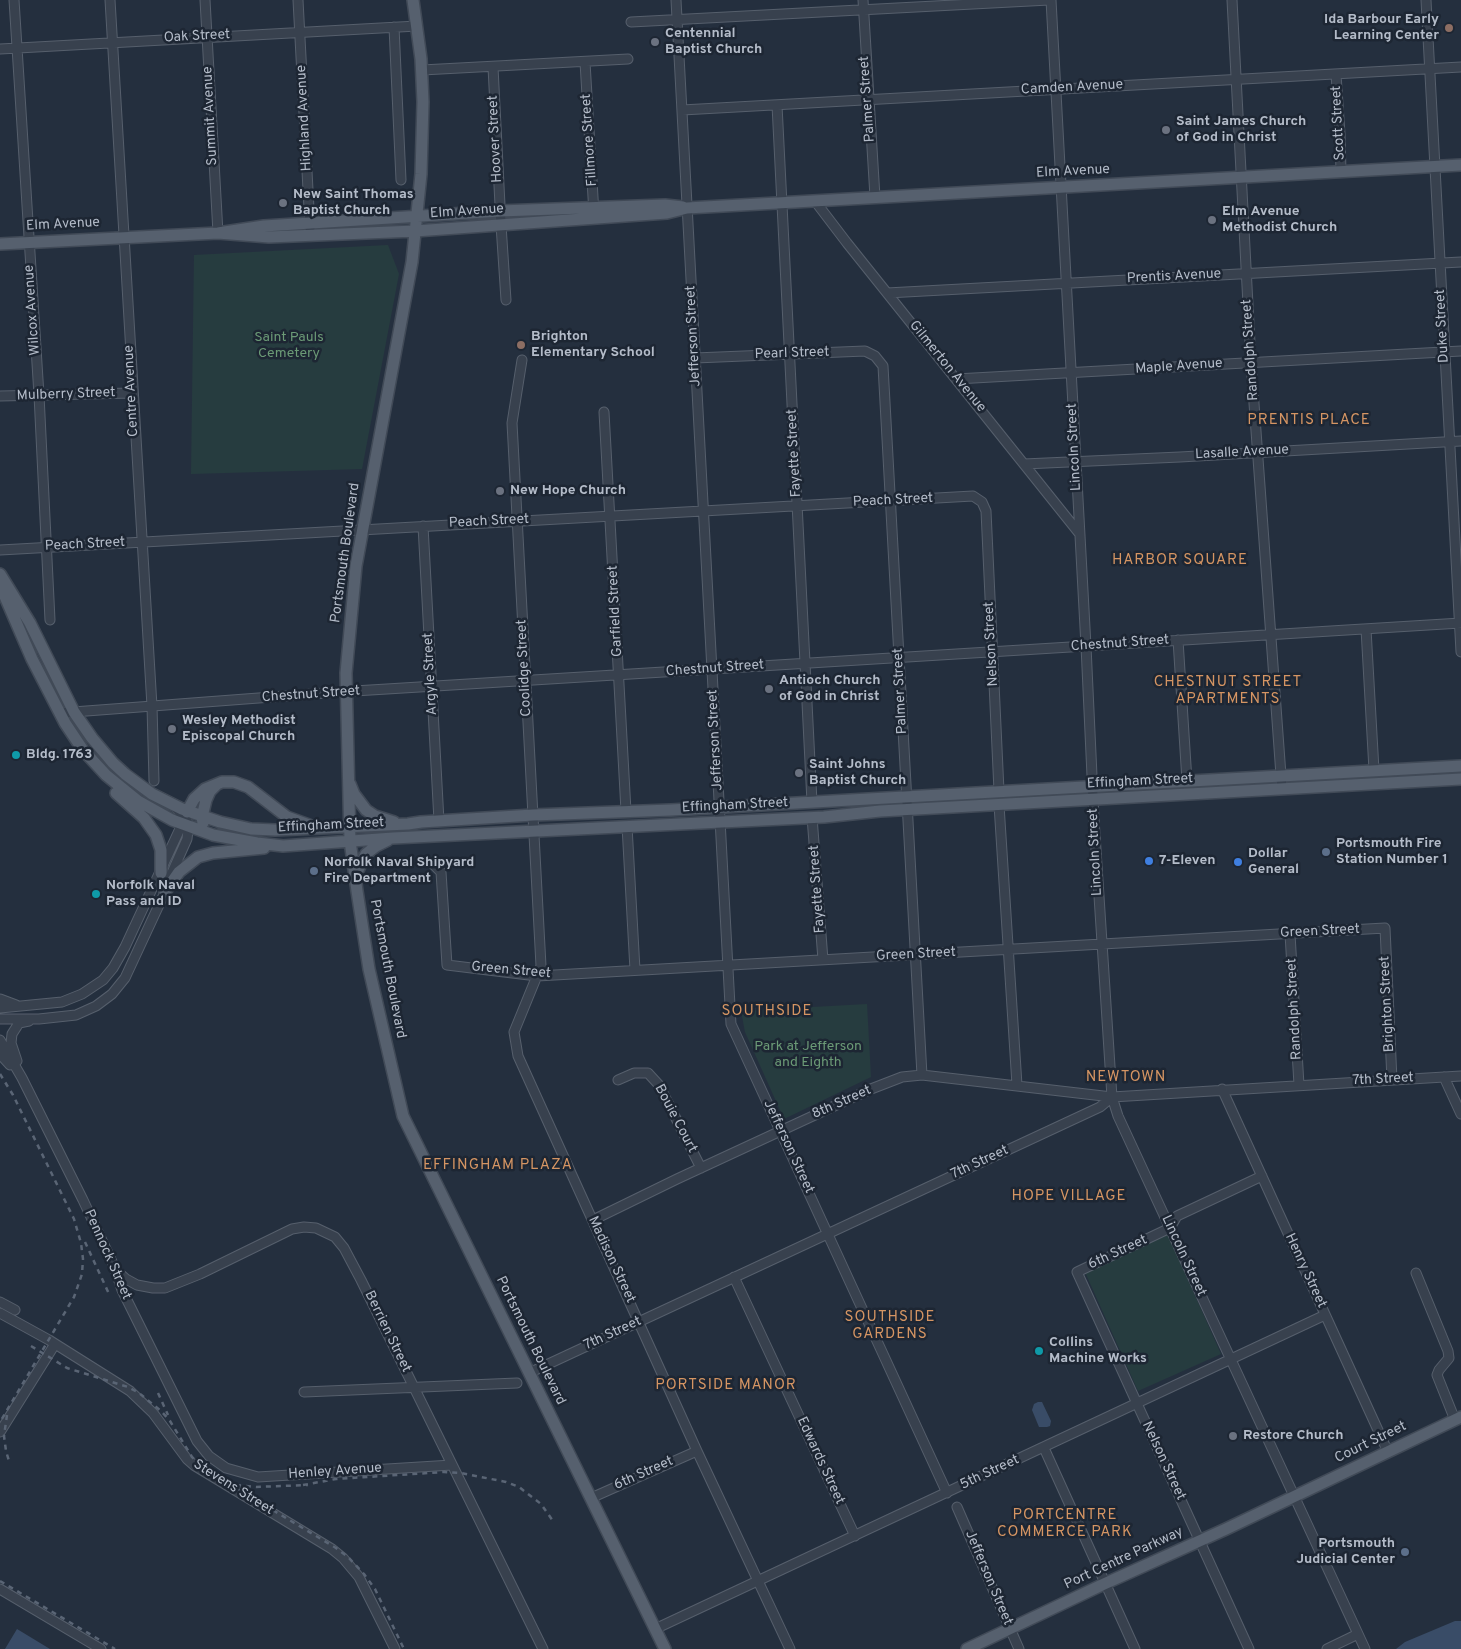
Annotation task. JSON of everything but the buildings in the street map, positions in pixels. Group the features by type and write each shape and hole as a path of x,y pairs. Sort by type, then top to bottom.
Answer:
{"main road":[{"name":"Portsmouth Boulevard","path":"413,0 422,70 423,138 412,262 352,597 346,693 349,827 355,876 371,978 403,1116 665,1649"},
{"name":"Elm Avenue","path":"218,233 269,237 415,230 501,225 665,204 687,208 1461,165"},
{"name":"Elm Avenue","path":"0,244 218,233 310,222 500,211 594,213"},
{"name":"Effingham Street","path":"0,574 30,623 74,712 113,763 139,785 169,803 186,820 210,834 244,842 283,846 393,838 812,817 1461,779"},
{"name":"Effingham Street","path":"0,585 32,659 60,714 72,735 106,775 162,816 186,820 202,817 251,829 330,828 533,815 720,807 1461,766"},
{"path":"84,750 113,790 144,818 153,829 161,850 161,873"},
{"path":"347,772 354,794 366,810 381,818 403,824"},
{"path":"186,820 192,803 199,793 219,783 229,781 241,784 294,821 330,828"},
{"path":"210,834 204,826 202,817 208,795 219,783"},
{"path":"355,876 366,854 376,846 393,838"},
{"path":"165,892 179,872 198,857 213,853 283,846"},
{"name":"Court Street","path":"1295,1497 1458,1418"},
{"name":"Port Centre Parkway","path":"967,1649 1295,1497"}],"street":[{"name":"Wilcox Avenue","path":"14,0 39,395 50,620"},
{"name":"Centre Avenue","path":"110,0 152,706 154,781"},
{"name":"Summit Avenue","path":"205,0 218,233"},
{"name":"Highland Avenue","path":"298,0 310,235"},
{"name":"Jefferson Street","path":"676,0 731,1024 947,1493"},
{"name":"Palmer Street","path":"863,0 875,197"},
{"path":"631,22 1050,0"},
{"name":"Lincoln Street","path":"1050,0 1112,1097 1118,1116 1365,1649"},
{"name":"Randolph Street","path":"1232,0 1251,362 1282,789"},
{"name":"Duke Street","path":"1426,0 1461,652"},
{"name":"Oak Street","path":"0,49 417,26"},
{"path":"394,27 401,180"},
{"path":"422,70 628,59"},
{"name":"Fillmore Street","path":"585,62 594,213"},
{"name":"Hoover Street","path":"493,67 506,300"},
{"name":"Camden Avenue","path":"682,110 1461,67"},
{"name":"Scott Street","path":"1336,74 1341,172"},
{"name":"Fayette Street","path":"777,105 812,802"},
{"name":"Gilmerton Avenue","path":"815,201 1079,533"},
{"name":"Prentis Avenue","path":"887,293 1461,262"},
{"name":"Pearl Street","path":"695,358 865,351 875,356 883,366"},
{"name":"Maple Avenue","path":"956,379 1461,351"},
{"name":"Coolidge Street","path":"522,360 512,416 542,966 538,976"},
{"name":"Palmer Street","path":"883,366 922,1075"},
{"name":"Mulberry Street","path":"0,396 132,393"},
{"name":"Garfield Street","path":"604,412 626,811"},
{"name":"Lasalle Avenue","path":"1024,464 1461,441"},
{"name":"Peach Street","path":"0,550 703,510 973,496 978,498"},
{"name":"Nelson Street","path":"978,498 986,511 999,791"},
{"name":"Argyle Street","path":"423,526 439,821"},
{"name":"Chestnut Street","path":"60,714 432,687 1460,623"},
{"path":"1366,629 1374,770"},
{"path":"1178,640 1187,781"},
{"path":"1000,805 1017,1085"},
{"name":"Fayette Street","path":"812,817 823,960"},
{"path":"0,1008 49,1004 68,1000 82,994 102,980 120,957 186,820"},
{"path":"22,1078 12,1047 12,1034 19,1023 85,1012 112,994 125,978 187,839 186,820"},
{"path":"627,826 635,970"},
{"name":"Green Street","path":"432,863 441,872 447,965 538,976 1385,928"},
{"name":"Brighton Street","path":"1385,928 1392,1080"},
{"name":"Randolph Street","path":"1290,934 1299,1085"},
{"name":"Madison Street","path":"538,976 514,1032 518,1056 697,1451 790,1649"},
{"path":"0,999 21,1006"},
{"path":"0,1019 39,1019"},
{"name":"Pennock Street","path":"0,1040 22,1078 114,1266 122,1290 197,1441 205,1452 221,1465"},
{"path":"0,1054 22,1078"},
{"name":"Bouie Court","path":"618,1080 634,1073 648,1073 659,1085 701,1168"},
{"name":"8th Street","path":"593,1220 701,1168 902,1077 922,1075 1112,1097"},
{"name":"7th Street","path":"529,1373 1100,1106 1112,1097 1461,1076"},
{"path":"1444,1077 1461,1114"},
{"name":"Henry Street","path":"1222,1089 1388,1452"},
{"name":"6th Street","path":"1077,1272 1170,1228 1177,1216 1262,1176"},
{"name":"Berrien Street","path":"114,1266 121,1275 137,1285 165,1288 200,1274 292,1229 310,1227 322,1230 335,1237 344,1248 543,1649"},
{"name":"Nelson Street","path":"1077,1272 1249,1649"},
{"path":"1416,1273 1448,1351 1449,1358 1437,1375 1458,1418"},
{"name":"Edwards Street","path":"734,1277 855,1536"},
{"path":"0,1302 14,1310"},
{"name":"Stevens Street","path":"0,1313 118,1383 141,1401 163,1425 178,1447 195,1466 332,1549 343,1558 359,1578 394,1649"},
{"name":"5th Street","path":"655,1629 1326,1316"},
{"path":"0,1432 55,1344"},
{"path":"304,1392 516,1383"},
{"path":"1044,1448 1135,1649"},
{"name":"6th Street","path":"591,1498 697,1451"},
{"name":"Henley Avenue","path":"221,1465 234,1471 258,1477 452,1465"},
{"name":"Jefferson Street","path":"957,1506 1020,1649"},
{"path":"0,1589 101,1649"},
{"path":"1326,1649 1358,1634"}],"green space":[{"name":"Saint Pauls Cemetery","path":"388,245 399,274 362,469 191,474 194,255"},
{"name":"Park at Jefferson and Eighth","path":"867,1004 871,1077 784,1119 745,1032 741,1011"},
{"path":"1168,1235 1221,1354 1138,1391 1085,1272"}],"water":[{"path":"1042,1402 1051,1421 1050,1426 1039,1427 1032,1410 1034,1404"},
{"path":"1455,1621 1461,1621 1461,1649 1396,1649 1405,1642"},
{"path":"17,1629 50,1649 5,1649"}],"railway":[{"path":"0,1074 13,1095 74,1219 81,1243 83,1259 82,1274 74,1297 0,1422"},
{"path":"85,1242 110,1296"},
{"path":"31,1346 67,1368 128,1387 139,1393 170,1421 192,1457 206,1470 348,1557 375,1589 404,1649"},
{"path":"158,1393 168,1415"},
{"path":"7,1415 4,1436 9,1461"},
{"path":"303,1485 336,1479 444,1472 461,1473 506,1482 519,1487 541,1504 553,1521"},
{"path":"236,1485 256,1487 308,1485"},
{"path":"0,1581 115,1649"}],"place":[{"name":"Ida Barbour Early Learning Center","path":"1449,28"},
{"name":"Centennial Baptist Church","path":"655,42"},
{"name":"Saint James Church of God in Christ","path":"1166,130"},
{"name":"New Saint Thomas Baptist Church","path":"283,203"},
{"name":"Elm Avenue Methodist Church","path":"1212,220"},
{"name":"Brighton Elementary School","path":"521,345"},
{"name":"New Hope Church","path":"500,491"},
{"name":"Antioch Church of God in Christ","path":"769,689"},
{"name":"Wesley Methodist Episcopal Church","path":"172,729"},
{"name":"Bldg. 1763","path":"16,755"},
{"name":"Saint Johns Baptist Church","path":"799,773"},
{"name":"Portsmouth Fire Station Number 1","path":"1326,852"},
{"name":"7-Eleven","path":"1149,861"},
{"name":"Dollar General","path":"1238,862"},
{"name":"Norfolk Naval Shipyard Fire Department","path":"314,871"},
{"name":"Norfolk Naval Pass and ID","path":"96,894"},
{"name":"Collins Machine Works","path":"1039,1351"},
{"name":"Restore Church","path":"1233,1436"},
{"name":"Portsmouth Judicial Center","path":"1405,1552"}],"district":[{"name":"PRENTIS PLACE","path":"1309,421"},
{"name":"HARBOR SQUARE","path":"1180,561"},
{"name":"CHESTNUT STREET APARTMENTS","path":"1228,692"},
{"name":"SOUTHSIDE","path":"767,1012"},
{"name":"NEWTOWN","path":"1126,1078"},
{"name":"EFFINGHAM PLAZA","path":"498,1166"},
{"name":"HOPE VILLAGE","path":"1069,1197"},
{"name":"SOUTHSIDE GARDENS","path":"890,1326"},
{"name":"PORTSIDE MANOR","path":"726,1386"},
{"name":"PORTCENTRE COMMERCE PARK","path":"1065,1524"}]}
